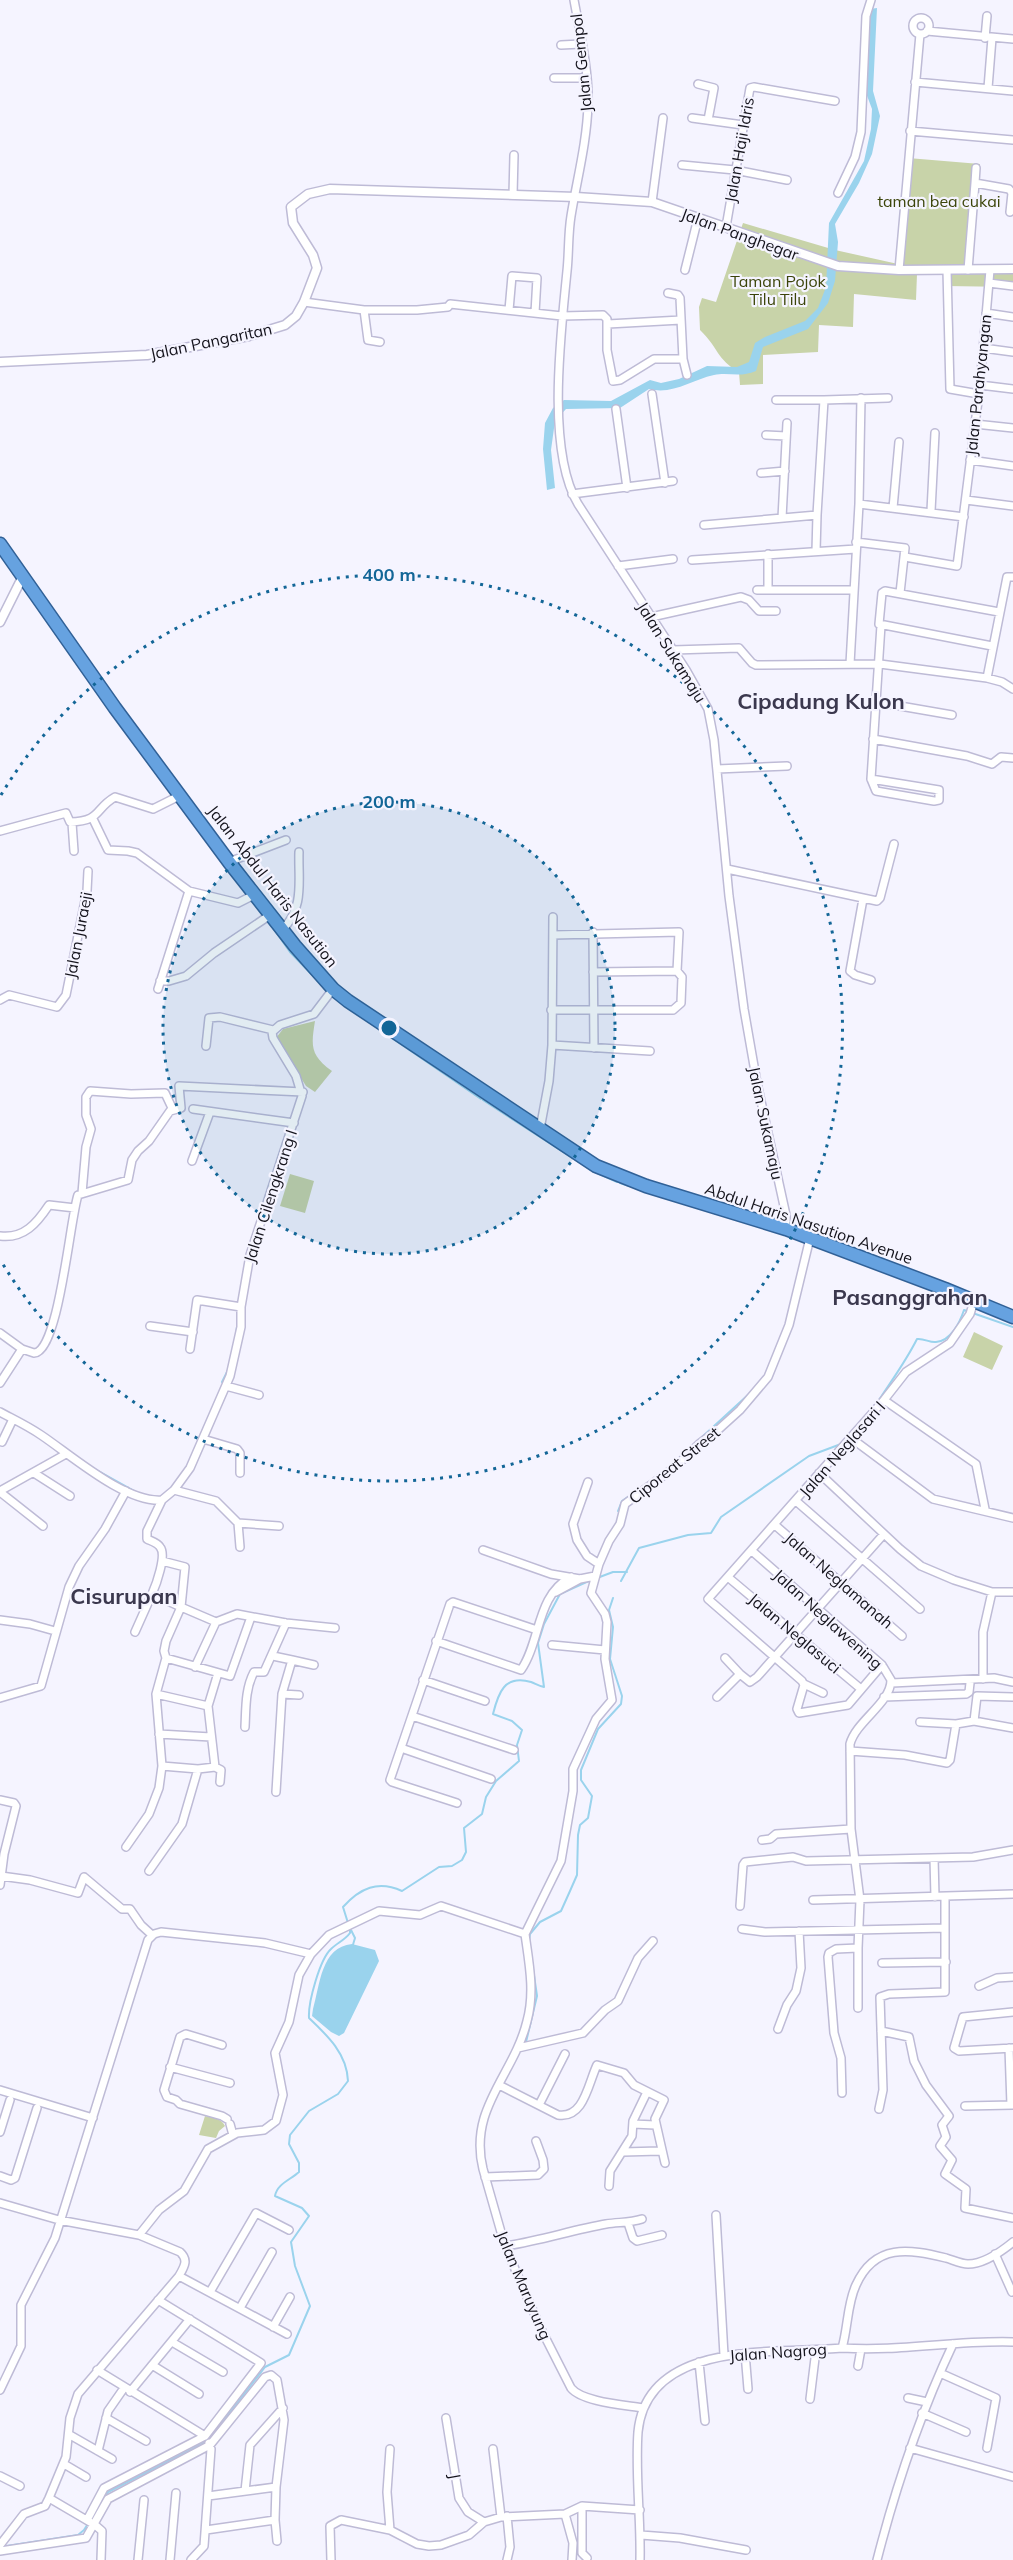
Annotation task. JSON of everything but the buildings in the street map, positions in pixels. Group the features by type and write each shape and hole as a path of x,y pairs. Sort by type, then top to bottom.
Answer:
{"highway":[{"name":"Jalan Abdul Haris Nasution","path":"0,543 109,699 229,862 282,930 333,989 366,1014 596,1166 628,1180"},
{"name":"Abdul Haris Nasution Avenue","path":"628,1180 786,1229 972,1308"},
{"path":"972,1308 1013,1317"}],"street":[{"name":"Jalan Gempol","path":"574,0 588,102 576,197"},
{"path":"838,193 855,157 861,132 866,16 871,0"},
{"path":"987,16 988,88"},
{"path":"899,270 915,82 924,32 1013,39"},
{"path":"561,45 581,44"},
{"path":"554,78 586,78"},
{"path":"915,82 1013,91"},
{"path":"698,84 714,88 708,120"},
{"name":"Jalan Haji Idris","path":"726,227 748,92 754,87 836,101"},
{"path":"652,202 663,118"},
{"path":"692,118 743,124"},
{"path":"910,131 1013,140"},
{"path":"513,195 514,155"},
{"path":"682,165 735,170 787,180"},
{"path":"968,270 976,168"},
{"path":"975,183 1009,189 1012,193 1010,212"},
{"name":"Jalan Pangaritan","path":"0,362 147,355 249,336 285,325 312,303 317,264 314,255 293,223 290,211 297,201 308,194 330,189 576,197"},
{"name":"Jalan Panghegar","path":"576,197 652,202 838,266 899,270 1013,269"},
{"name":"Jalan Sukamaju","path":"576,197 571,216 562,316 559,398 563,462 572,494 673,650 708,709 744,1009 757,1083 786,1215 786,1229"},
{"path":"685,270 698,218"},
{"path":"947,270 951,389 979,394"},
{"name":"Jalan Parahyangan","path":"905,556 957,566 979,394 990,270"},
{"path":"509,310 512,276 537,278 535,313"},
{"path":"989,283 1013,286"},
{"path":"668,293 679,296 683,359 687,375"},
{"path":"312,303 364,310 417,310 448,307 450,304 562,316 603,315 608,324 607,350 614,381 620,380 654,359 683,359"},
{"path":"364,310 368,340 380,342"},
{"path":"986,313 1013,317"},
{"path":"608,324 681,320"},
{"path":"983,348 1013,352"},
{"path":"980,385 1013,389"},
{"path":"652,394 665,483"},
{"path":"850,664 859,504 861,398"},
{"path":"776,400 888,398"},
{"path":"816,551 824,400"},
{"path":"616,409 627,488"},
{"path":"782,518 787,423"},
{"path":"975,424 1013,428"},
{"path":"931,512 935,433"},
{"path":"766,435 786,436"},
{"path":"893,508 899,442"},
{"path":"970,460 1013,466"},
{"path":"761,473 785,471"},
{"path":"572,494 673,481"},
{"path":"966,500 1013,506"},
{"path":"859,504 964,517"},
{"path":"704,525 817,514"},
{"path":"692,560 816,551 856,545 902,548 905,549 905,556 900,593"},
{"path":"768,554 768,590"},
{"path":"618,566 673,559"},
{"path":"0,622 23,576"},
{"path":"987,678 999,612 1010,577"},
{"path":"757,590 854,590"},
{"path":"871,779 940,790 939,800 876,791 871,779 880,664 881,625 878,620 883,592 900,593 999,612"},
{"path":"651,617 741,597 749,600 759,611 776,611"},
{"path":"881,625 992,646"},
{"path":"673,650 739,648 756,665 880,664 987,678 1002,682 1013,689"},
{"path":"877,702 952,714"},
{"path":"873,739 967,756 992,764 1001,757 1013,758"},
{"path":"717,769 787,766"},
{"path":"72,823 93,819 116,797 153,809 181,795"},
{"path":"0,831 67,813 72,823 74,851"},
{"path":"93,819 108,850 128,850 137,853 189,891 238,903 254,895"},
{"path":"229,862 286,840"},
{"path":"727,869 877,901 880,898 894,844"},
{"path":"282,930 292,920 297,910 299,852"},
{"name":"Jalan Juraeji","path":"0,1000 9,995 56,1007 66,995 87,891 88,871"},
{"path":"158,989 189,891"},
{"path":"863,899 850,972 871,980"},
{"path":"160,981 186,976 214,953 270,915"},
{"path":"540,1129 549,1081 552,1045 553,917"},
{"path":"551,1010 673,1010 678,1007 681,998 682,977 677,971 679,932 593,932 553,935"},
{"path":"593,932 594,1048"},
{"path":"593,972 677,971"},
{"path":"206,1046 209,1018 220,1017 273,1030 280,1025 314,1014 333,989"},
{"path":"81,1193 128,1180 132,1160 172,1110 181,1108 178,1088 181,1085 303,1092 273,1038 273,1030"},
{"path":"552,1045 650,1051"},
{"path":"0,1333 22,1348 39,1353 47,1340 71,1241 76,1199 81,1193 86,1146 91,1130 86,1115 86,1097 90,1091 131,1094 165,1093 172,1110"},
{"name":"Jalan Cilengkrang I","path":"162,1500 174,1490 190,1468 226,1386 241,1328 241,1307 250,1255 303,1092"},
{"path":"193,1109 294,1123"},
{"path":"192,1161 210,1112"},
{"path":"0,1236 18,1235 31,1227 41,1220 49,1204 75,1208"},
{"name":"Ciporeat Street","path":"594,1579 609,1541 620,1524 625,1504 675,1467 729,1420 763,1385 789,1325 810,1238"},
{"path":"190,1349 198,1300 241,1307"},
{"name":"Jalan Neglasari I","path":"775,1658 708,1599 729,1578 906,1372 950,1343 972,1308"},
{"path":"150,1326 193,1332"},
{"path":"0,1383 22,1348"},
{"path":"226,1386 259,1395"},
{"path":"884,1400 976,1464 985,1509"},
{"path":"0,1412 41,1435 66,1454 126,1491 144,1498 162,1500 146,1534 149,1540 160,1546 162,1561 152,1594 135,1632"},
{"path":"2,1442 13,1419"},
{"path":"851,1438 933,1498 985,1509 1013,1518"},
{"path":"204,1439 237,1449 240,1453 240,1473"},
{"path":"43,1526 0,1491 66,1454"},
{"path":"34,1473 70,1496"},
{"path":"819,1473 921,1566 992,1592 1013,1592"},
{"path":"588,1482 573,1524 577,1540 587,1556 599,1564"},
{"path":"174,1490 216,1501 238,1522 279,1526"},
{"path":"0,1698 41,1686 69,1587 79,1566 105,1528 126,1491"},
{"path":"796,1501 920,1609"},
{"path":"238,1522 240,1547"},
{"name":"Jalan Neglamanah","path":"775,1525 902,1636"},
{"path":"725,1658 751,1682 775,1658 840,1581 884,1534"},
{"path":"139,2235 159,2210 184,2191 208,2149 244,2131 264,2130 276,2121 283,2095 275,2053 289,2022 299,1975 311,1954 333,1931 379,1911 420,1915 441,1906 525,1934 561,1861 573,1791 573,1768 596,1719 612,1700 605,1650 607,1623 605,1614 592,1596 594,1579 580,1579 537,1570 483,1550"},
{"name":"Jalan Neglawening","path":"752,1551 888,1672 892,1683 884,1697 855,1733 850,1751"},
{"path":"126,1847 149,1814 155,1800 162,1766 156,1694 166,1658 164,1651 166,1641 181,1607 185,1567 162,1561"},
{"path":"436,1641 520,1670 523,1669 549,1596 561,1582 571,1577"},
{"name":"Jalan Neglasuci","path":"729,1578 861,1689"},
{"path":"549,1596 580,1579"},
{"path":"983,1679 983,1632 992,1592"},
{"path":"152,1594 216,1622"},
{"path":"457,1803 392,1782 390,1777 450,1604 453,1602 537,1630"},
{"path":"195,1667 216,1622 236,1614 286,1623 335,1628"},
{"path":"166,1658 229,1676 232,1674 250,1617"},
{"path":"0,1620 30,1624 55,1631"},
{"path":"245,1727 246,1700 251,1678 254,1672 264,1672 286,1623"},
{"path":"552,1645 605,1650"},
{"path":"273,1656 314,1665"},
{"path":"775,1658 804,1684 823,1693"},
{"path":"276,1792 282,1694 292,1660"},
{"path":"804,1684 797,1711 799,1713 843,1707 852,1701 882,1665"},
{"path":"215,1767 208,1706 218,1673"},
{"path":"717,1698 740,1674"},
{"path":"892,1683 997,1678 1013,1682"},
{"path":"423,1680 485,1701"},
{"path":"884,1697 966,1694 970,1683"},
{"path":"156,1694 208,1706"},
{"path":"282,1694 299,1695"},
{"path":"974,1721 974,1704 978,1695 1013,1697"},
{"path":"412,1716 514,1750"},
{"path":"920,1722 956,1724 974,1721 1013,1728"},
{"path":"858,2008 860,1900 851,1829 850,1751 905,1755 947,1763 950,1760 956,1724"},
{"path":"159,1734 211,1737"},
{"path":"401,1748 492,1779"},
{"path":"162,1766 198,1769 215,1767 220,1770 220,1782"},
{"path":"149,1871 182,1824 198,1769"},
{"path":"0,1800 14,1803 16,1806 4,1854 0,1885"},
{"path":"762,1840 770,1839 776,1834 851,1829"},
{"path":"741,1906 743,1864 745,1862 793,1857 806,1861 973,1857 1013,1850"},
{"path":"934,1858 935,1897"},
{"path":"1,1876 30,1880 78,1893 84,1877 122,1909 130,1909 141,1925 152,1935"},
{"path":"813,1900 1013,1894"},
{"path":"879,2109 883,2090 881,1996 945,1992 945,1897"},
{"path":"742,1929 799,1931 945,1928"},
{"path":"778,2029 787,2005 796,1991 801,1968 799,1931"},
{"path":"0,2390 21,2346 21,2305 55,2238 148,1940 152,1935 161,1932 243,1940 311,1954"},
{"name":"Jalan Maruyung","path":"525,1934 531,1995 527,2024 518,2048 486,2106 482,2121 480,2156 485,2178 505,2246 541,2330 574,2392 643,2408"},
{"path":"518,2048 583,2033 618,2001 638,1958 653,1941"},
{"path":"842,2093 841,2058 834,2033 828,1957 829,1953 836,1949 858,1948"},
{"path":"882,1963 946,1962"},
{"path":"979,1986 997,1978 1013,1977"},
{"path":"965,2106 1012,2105 1012,2069 1011,2048 959,2051 954,2048 963,2017 1013,2012"},
{"path":"880,2031 909,2037 914,2061 926,2085 949,2116 942,2125 946,2137 940,2146 952,2160 945,2174 966,2189 965,2208 1013,2218"},
{"path":"222,2045 186,2034 180,2037 164,2090 167,2097 180,2104 226,2119 233,2135"},
{"path":"539,2105 565,2054"},
{"path":"499,2085 558,2115 574,2114 599,2064 629,2076 634,2085 664,2100 655,2119 664,2163"},
{"path":"170,2067 230,2083"},
{"path":"0,2090 93,2118"},
{"path":"609,2186 610,2171 632,2136 633,2124 647,2092"},
{"path":"0,2132 10,2100"},
{"path":"0,2176 11,2180 15,2178 37,2108"},
{"path":"633,2124 656,2126"},
{"path":"485,2178 538,2175 544,2169 536,2141"},
{"path":"623,2152 660,2151"},
{"path":"0,2203 59,2220 139,2235 183,2254 186,2263 179,2276 78,2394 70,2418 70,2435 64,2464 45,2506 24,2514 0,2545"},
{"path":"210,2292 256,2213 289,2230"},
{"path":"717,2215 724,2355"},
{"path":"505,2246 539,2241 604,2224 628,2223 642,2219"},
{"path":"628,2223 633,2238 637,2241 662,2235"},
{"name":"Jalan Nagrog","path":"643,2408 648,2398 669,2377 699,2362 724,2355 842,2348 856,2286 869,2266 891,2252 905,2251 970,2264 995,2254 1013,2242"},
{"path":"240,2308 272,2252"},
{"path":"995,2254 1012,2292"},
{"path":"179,2276 287,2334"},
{"path":"273,2326 290,2297"},
{"path":"87,2520 104,2488 205,2436 260,2361 158,2300"},
{"path":"98,2451 106,2418 114,2401 152,2365 190,2319"},
{"path":"842,2348 953,2344 977,2340 1013,2342"},
{"path":"172,2342 223,2372"},
{"path":"877,2560 891,2505 922,2413 953,2344"},
{"path":"858,2366 861,2349"},
{"path":"810,2399 816,2350"},
{"path":"745,2354 748,2389"},
{"path":"699,2362 705,2421"},
{"path":"152,2365 199,2394"},
{"path":"97,2370 205,2436 210,2445 204,2546 191,2560"},
{"path":"940,2373 996,2398 987,2448"},
{"path":"0,2551 83,2539 89,2535 108,2499 210,2445 266,2377 274,2376 277,2380 283,2408 284,2429 276,2487 277,2541"},
{"path":"908,2398 927,2402"},
{"path":"245,2491 250,2445 283,2408"},
{"path":"640,2560 639,2431 643,2408"},
{"path":"922,2413 966,2432"},
{"path":"106,2418 146,2441"},
{"name":"J","path":"446,2418 459,2498 468,2512 484,2522"},
{"path":"70,2435 112,2459"},
{"path":"910,2448 1013,2477"},
{"path":"390,2449 387,2493 390,2530"},
{"path":"493,2450 510,2547 507,2560"},
{"path":"64,2464 86,2477"},
{"path":"0,2476 20,2486"},
{"path":"208,2496 276,2487"},
{"path":"170,2560 176,2493"},
{"path":"49,2498 95,2525 103,2533 101,2560"},
{"path":"138,2560 144,2500"},
{"path":"331,2560 330,2526 341,2520 390,2530 417,2544 439,2545 473,2533 484,2522 504,2516 566,2514 582,2506 640,2510"},
{"path":"582,2506 582,2553 587,2558"},
{"path":"566,2514 573,2543 572,2560"},
{"path":"206,2530 275,2520"},
{"path":"640,2535 680,2538 746,2550"}],"green space":[{"name":"Taman Pojok Tilu Tilu","path":"908,158 980,164 966,269 1013,268 1013,287 945,286 944,275 917,274 916,300 854,294 853,327 819,325 818,352 763,355 763,384 740,385 739,372 726,363 700,330 699,307 702,298 716,302 743,223 835,250 898,264"},
{"path":"315,1021 313,1044 316,1055 332,1071 315,1092 306,1086 276,1038 283,1029"},
{"path":"290,1174 314,1181 305,1213 280,1206"},
{"path":"974,1332 1003,1346 992,1370 963,1357"},
{"path":"205,2116 219,2120 225,2126 216,2138 199,2135"}],"water":[{"path":"877,8 873,91 880,116 872,154 859,183 835,224 838,242 835,281 828,303 808,329 763,347 756,371 745,374 714,375 666,390 649,389 620,408 566,409 555,421 551,450 555,488 547,490 543,449 545,423 553,408 564,400 611,401 650,380 661,383 679,379 707,366 737,367 749,362 755,343 805,321 818,308 826,287 829,223 864,161 871,129 872,109 866,93 870,9"},
{"path":"352,1944 375,1950 379,1961 344,2033 339,2036 312,2016 320,1979 328,1960 334,1952"}],"waterway":[{"path":"271,925 290,952 319,982"},
{"path":"370,1023 481,1099"},
{"path":"483,1100 591,1170"},
{"path":"595,1172 617,1182"},
{"path":"620,1183 629,1186"},
{"path":"238,1305 247,1255"},
{"path":"879,1400 917,1339 934,1342 946,1338 957,1325 964,1310 1013,1327"},
{"path":"236,1336 238,1317"},
{"path":"222,1382 228,1370"},
{"path":"678,1459 749,1394"},
{"path":"621,1581 639,1548 688,1535 711,1533 721,1517 809,1456 841,1444 862,1420"},
{"path":"93,1468 138,1493"},
{"path":"618,1511 622,1501 641,1488"},
{"path":"597,1578 613,1572 627,1572"},
{"path":"348,1923 343,1907 363,1891 377,1886 402,1891 439,1867 452,1866 462,1860 466,1852 464,1828 482,1814 486,1797 496,1781 519,1761 517,1745 522,1730 512,1721 493,1714 497,1699 508,1683 514,1681 522,1680 544,1687 538,1643 544,1624 560,1594 591,1580"},
{"path":"526,2042 537,1996 530,1934 540,1922 561,1911 577,1875 578,1835 580,1825 588,1818 592,1796 581,1780 581,1770 598,1729 621,1704 622,1696 610,1659 613,1627 609,1610 613,1598"},
{"path":"0,2547 78,2535 84,2530 108,2492 204,2443 265,2367 289,2355 310,2306 295,2266 291,2242 309,2216 302,2208 275,2196 281,2185 299,2172 299,2163 289,2144 290,2135 309,2111 338,2094 348,2081 347,2071 340,2054 309,2018 309,2011 323,1962 331,1949 350,1933 350,1928"},
{"path":"351,1930 355,1938 352,1948"}],"district":[{"name":"Cipadung Kulon","path":"821,701"},
{"name":"Pasanggrahan","path":"910,1297"},
{"name":"Cisurupan","path":"124,1596"}],"park label":[{"name":"taman bea cukai","path":"939,201"}]}
